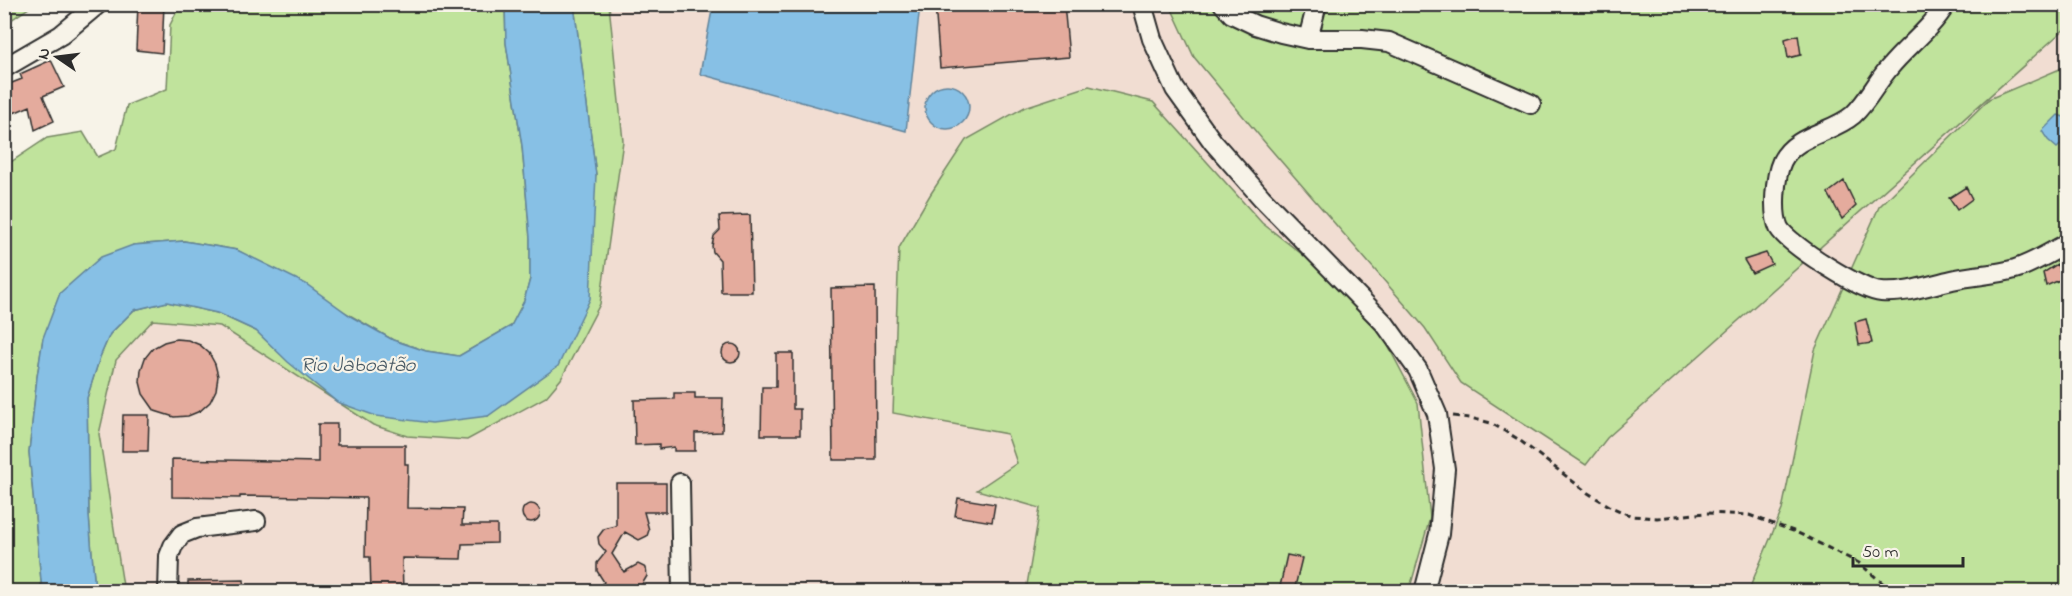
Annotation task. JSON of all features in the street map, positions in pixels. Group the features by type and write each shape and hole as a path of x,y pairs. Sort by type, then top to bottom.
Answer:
{"street":[{"path":"4,68 62,35 98,4"},
{"path":"1142,4 1152,39 1176,89 1213,142 1262,198 1385,324 1418,370 1437,414 1445,469 1439,534 1425,591"},
{"path":"1223,4 1232,14 1255,25 1281,33 1308,39 1362,39 1389,42 1531,104"},
{"path":"1308,39 1317,4"},
{"path":"1946,4 1928,29 1888,69 1854,114 1842,123 1805,140 1787,152 1781,163 1777,180 1775,213 1779,226 1792,242 1858,285 1880,292 1909,290 2013,269 2043,257 2067,243"},
{"path":"680,483 682,591"},
{"path":"168,591 169,556 182,534 197,528 256,521"}],"path":[{"path":"1437,414 1491,423 1518,439 1588,493 1632,516 1657,518 1682,514 1729,513 1767,520 1859,562 1893,591"}],"shaded area":[{"path":"609,5 2067,5 2067,591 124,591 99,434 116,360 153,320 220,326 373,425 546,397 561,379 600,304 623,141"}],"green space":[{"path":"5,4 33,4 33,5 5,24"},
{"path":"226,4 231,7 232,4 505,5 506,43 522,146 530,238 530,279 524,301 511,326 459,356 426,351 393,340 237,250 184,241 133,245 43,338 29,452 42,591 5,592 5,166 47,138 83,132 98,157 116,149 127,105 167,89 170,25 180,5"},
{"path":"2067,4 2068,26 1607,438 1586,465 1461,383 1425,328 1194,57 1170,5"},
{"path":"574,5 609,5 623,141 600,304 561,379 546,397 467,440 407,436 373,425 220,326 153,320 116,360 99,434 124,592 95,591 89,516 87,398 110,334 134,310 167,302 217,313 256,331 488,416 596,175"},
{"path":"2067,66 2067,591 1748,592 1782,510 1815,350 1879,207 1989,99"},
{"path":"1089,86 1153,102 1262,223 1366,304 1418,403 1430,518 1409,591 1026,591 1040,508 977,490 1017,463 1007,434 893,413 899,248 930,195 966,140 1025,107"}],"water":[{"name":"Rio Jaboatão","path":"505,5 574,5 596,175 590,299 558,366 488,416 432,423 376,416 337,402 288,362 256,331 217,313 167,302 134,310 110,334 87,398 89,516 95,591 42,591 29,452 43,338 60,293 101,257 133,245 184,241 237,250 306,284 352,317 393,340 426,351 459,356 511,326 524,301 530,279 530,238 522,146 506,43"},
{"path":"713,5 920,5 906,131 700,74"},
{"path":"947,85 956,86 963,91 968,98 968,116 963,123 956,128 947,129 938,128 931,123 926,116 925,107 926,98 931,91 938,86"},
{"path":"2058,115 2067,118 2068,138 2057,148 2042,131"}],"building":[{"path":"138,4 164,4 162,53 136,50"},
{"path":"935,4 1064,4 1069,57 940,68"},
{"path":"1798,35 1801,55 1788,58 1785,39"},
{"path":"51,60 64,87 43,96 54,121 35,130 30,106 4,117 4,86 22,79 20,74"},
{"path":"1844,181 1856,206 1842,219 1828,193"},
{"path":"1966,187 1972,199 1957,210 1949,198"},
{"path":"750,215 752,292 721,292 720,260 713,252 712,246 714,236 720,230 719,216"},
{"path":"1766,253 1772,264 1752,273 1744,260"},
{"path":"2057,264 2062,279 2046,286 2043,273"},
{"path":"875,287 876,460 833,460 831,288"},
{"path":"1866,319 1872,343 1859,345 1855,322"},
{"path":"176,339 188,340 200,345 209,353 218,376 216,390 210,402 200,411 188,416 174,417 155,411 143,394 140,382 145,358 153,348"},
{"path":"727,344 735,344 740,349 738,360 727,362 722,357 722,349"},
{"path":"776,353 793,353 793,409 800,409 800,435 761,435 762,387 776,387"},
{"path":"674,393 695,393 695,398 723,398 722,432 695,433 695,451 674,451 674,447 659,449 659,444 635,445 634,400 674,399"},
{"path":"123,415 149,415 148,451 122,451"},
{"path":"318,424 337,424 337,445 405,445 405,464 408,464 407,508 463,509 462,525 497,525 497,543 462,544 461,559 402,558 403,591 371,591 370,557 365,557 366,498 172,497 172,459 318,462"},
{"path":"616,483 666,483 666,512 644,512 649,530 647,536 639,540 625,532 612,554 624,572 638,564 646,568 647,576 638,591 597,591 604,582 597,571 597,563 606,552 599,544 598,537 604,529 616,526"},
{"path":"958,498 995,504 992,522 955,516"},
{"path":"527,504 535,504 540,509 538,520 527,522 522,517 522,509"},
{"path":"1287,555 1302,558 1294,591 1279,591"},
{"path":"244,580 245,591 188,591 188,581"}]}
